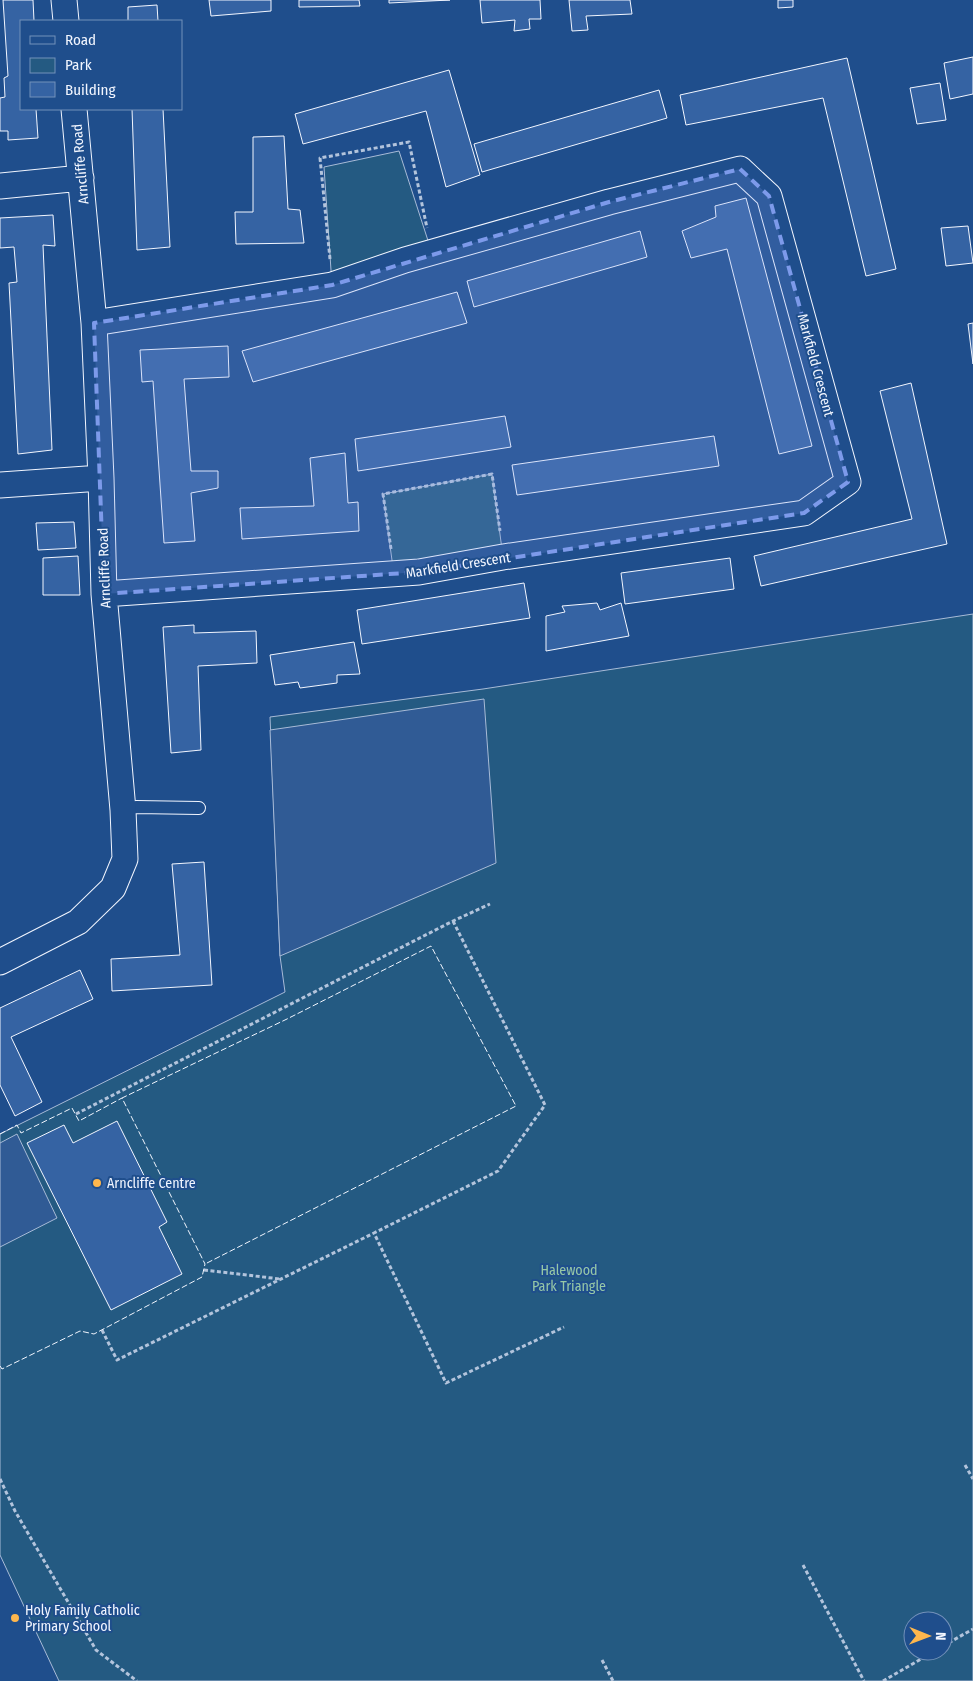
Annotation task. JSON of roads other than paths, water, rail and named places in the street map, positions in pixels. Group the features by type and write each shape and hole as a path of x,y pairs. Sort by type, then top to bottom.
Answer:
{"street":[{"path":"64,0 66,20"},
{"name":"Arncliffe Road","path":"0,962 78,922 113,888 125,859 123,810 104,594 102,478 94,323 74,110"},
{"name":"Markfield Crescent","path":"94,323 332,285 432,253 609,202 740,169 768,196 848,482 804,513 419,572 104,594"},
{"path":"0,186 81,178"},
{"path":"0,485 102,478"}],"lane":[{"path":"123,810 136,808 199,808"}],"place":[{"name":"Arncliffe Centre","path":"97,1183"},
{"name":"Holy Family Catholic Primary School","path":"15,1618"}],"park label":[{"name":"Halewood Park Triangle","path":"569,1278"}]}
